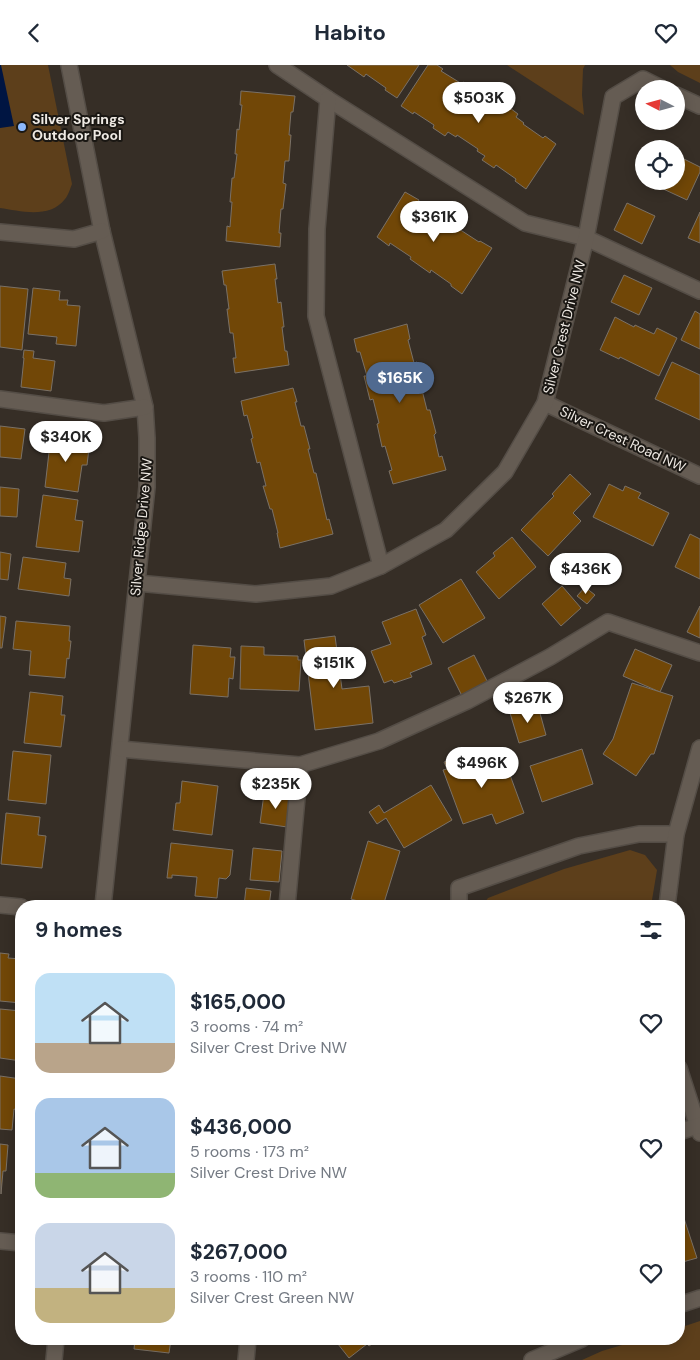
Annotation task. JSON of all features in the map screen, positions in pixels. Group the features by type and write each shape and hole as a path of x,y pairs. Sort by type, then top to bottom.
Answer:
{"street":[{"name":"Silver Ridge Drive NW","path":"69,65 102,231 145,407 147,438 147,487 104,900"},
{"path":"277,65 525,223 586,238 700,291"},
{"name":"Silver Crest Drive NW","path":"137,583 256,594 332,586 381,566 446,530 499,479 505,472 545,403 586,238 613,97 635,84"},
{"path":"328,99 317,229 316,316 381,566"},
{"path":"685,99 700,106"},
{"path":"0,232 74,239 102,231"},
{"path":"0,399 104,413 145,407"},
{"name":"Silver Crest Road NW","path":"545,403 700,475"},
{"path":"120,749 300,765 379,741 467,701 550,657 608,621 700,653"},
{"path":"668,900 676,834 700,748"},
{"path":"289,900 300,765"},
{"path":"459,900 459,888 580,846 639,834 676,834"},
{"path":"0,905 15,906"},
{"path":"685,1086 699,1128 685,1131"},
{"path":"0,1241 15,1242"},
{"path":"685,1303 700,1299"},
{"path":"54,1360 55,1345"},
{"path":"246,1360 247,1345"},
{"path":"532,1360 568,1345"}],"shaded area":[{"name":"Silver Springs Outdoor Pool","path":"0,65 48,65 72,184 66,198 59,205 51,209 25,212 0,208"},
{"path":"507,65 585,65 583,69 582,95 584,115"},
{"path":"670,65 700,65 700,83 678,72"},
{"path":"630,850 645,855 657,870 652,900 486,900 564,869"},
{"path":"700,1321 700,1360 582,1360 622,1345 685,1345 685,1326"}],"water":[{"path":"0,65 14,126 0,128"}],"building":[{"path":"347,65 419,65 397,98 366,74 364,77"},
{"path":"428,65 437,65 443,69 441,71 462,84 463,82 472,87 474,84 486,91 485,94 518,114 516,117 523,124 543,138 545,136 556,144 526,189 515,181 516,179 496,165 494,168 482,160 485,156 477,151 478,149 457,135 456,137 448,132 445,136 433,128 434,125 401,106"},
{"path":"241,91 295,96 293,112 291,112 289,161 285,161 283,183 286,184 283,209 281,209 280,247 226,241 227,226 230,227 232,178 234,178 237,154 235,154 237,129 239,130 242,105 240,105"},
{"path":"685,160 700,167 700,172 687,200 665,190 685,190"},
{"path":"405,192 419,200 418,202 438,216 440,214 460,227 459,229 492,248 462,294 431,270 430,273 410,259 411,257 390,243 389,246 377,237"},
{"path":"627,203 655,216 642,244 614,230"},
{"path":"700,212 700,243 688,238"},
{"path":"275,264 278,303 281,302 285,351 287,351 289,365 235,373 233,358 236,358 233,333 230,333 226,285 224,285 222,271"},
{"path":"624,275 652,288 639,315 611,302"},
{"path":"0,286 28,289 22,350 0,347"},
{"path":"33,288 60,291 59,300 68,300 67,305 80,306 76,346 56,344 57,337 28,334"},
{"path":"695,311 700,314 700,349 681,340"},
{"path":"615,317 634,327 635,325 654,334 657,328 677,338 659,376 620,357 619,359 600,350"},
{"path":"407,324 410,339 408,340 414,363 417,362 427,410 430,410 436,433 434,435 439,457 442,456 446,470 393,484 389,471 392,470 385,446 382,447 373,399 370,400 364,376 367,376 354,339"},
{"path":"24,350 34,351 33,358 55,361 51,391 21,387"},
{"path":"672,362 700,375 700,420 655,399"},
{"path":"293,388 301,426 304,426 314,473 316,473 327,520 329,519 333,534 280,548 272,509 270,509 263,486 266,486 260,462 257,463 251,439 253,438 247,415 244,416 241,401"},
{"path":"0,426 25,429 21,459 0,457"},
{"path":"51,435 90,440 87,465 82,465 78,492 45,487"},
{"path":"570,474 591,494 573,513 581,521 548,556 521,530 554,496 552,494"},
{"path":"609,484 623,491 625,486 641,493 638,498 669,513 653,546 593,517"},
{"path":"0,487 19,489 17,517 0,516"},
{"path":"43,495 78,500 75,520 83,521 79,552 36,547"},
{"path":"690,534 700,539 700,579 675,567"},
{"path":"512,537 536,567 499,599 476,572 495,556 493,553"},
{"path":"0,552 11,554 8,580 0,579"},
{"path":"23,557 66,563 64,578 71,579 69,596 18,589"},
{"path":"461,579 485,618 443,643 419,605"},
{"path":"562,586 581,608 561,626 542,604"},
{"path":"585,587 595,595 587,604 577,596"},
{"path":"700,606 700,638 687,632"},
{"path":"416,609 426,635 422,637 432,664 410,673 412,677 394,683 392,680 384,683 371,651 391,644 382,622"},
{"path":"0,616 6,617 2,648 0,648"},
{"path":"16,621 70,626 69,641 71,641 65,678 29,675 31,651 13,649"},
{"path":"335,636 342,689 369,686 373,723 315,730 304,640"},
{"path":"193,645 231,648 230,657 235,657 233,679 229,678 228,697 190,694"},
{"path":"241,646 264,647 264,655 298,656 298,660 301,660 299,691 240,689"},
{"path":"635,649 672,665 660,692 623,676"},
{"path":"474,655 488,683 462,696 448,668"},
{"path":"632,683 673,696 654,754 651,754 636,776 603,754 613,739"},
{"path":"30,692 63,696 61,715 65,715 61,747 24,743"},
{"path":"538,706 546,735 519,743 510,713"},
{"path":"582,749 593,784 542,802 530,766"},
{"path":"13,751 51,755 46,804 8,800"},
{"path":"495,751 505,777 510,775 524,813 496,824 492,814 463,824 443,770 447,769 444,762 463,755 465,762"},
{"path":"182,781 218,786 212,835 173,830 176,803 180,803"},
{"path":"431,785 452,820 404,848 386,818 377,824 369,812 379,805 384,813"},
{"path":"264,794 291,797 287,827 260,823"},
{"path":"6,813 40,817 38,835 46,836 42,868 1,864"},
{"path":"368,841 400,851 385,900 351,899"},
{"path":"171,843 233,850 230,875 226,879 219,878 217,898 195,896 197,877 172,875 172,878 167,878"},
{"path":"253,848 282,851 279,882 250,880"},
{"path":"246,888 271,891 270,900 245,900"},
{"path":"0,953 9,954 8,958 15,959 15,1002 0,1001"},
{"path":"0,1009 15,1010 15,1060 0,1058"},
{"path":"0,1076 15,1078 15,1109 12,1130 0,1129"},
{"path":"0,1144 8,1145 6,1171 3,1171 1,1194"},
{"path":"685,1221 697,1258 685,1261"},
{"path":"134,1345 170,1345 169,1353 134,1349"},
{"path":"339,1345 366,1345 349,1358"}],"place":[{"name":"Silver Springs Outdoor Pool","path":"22,127"}]}
